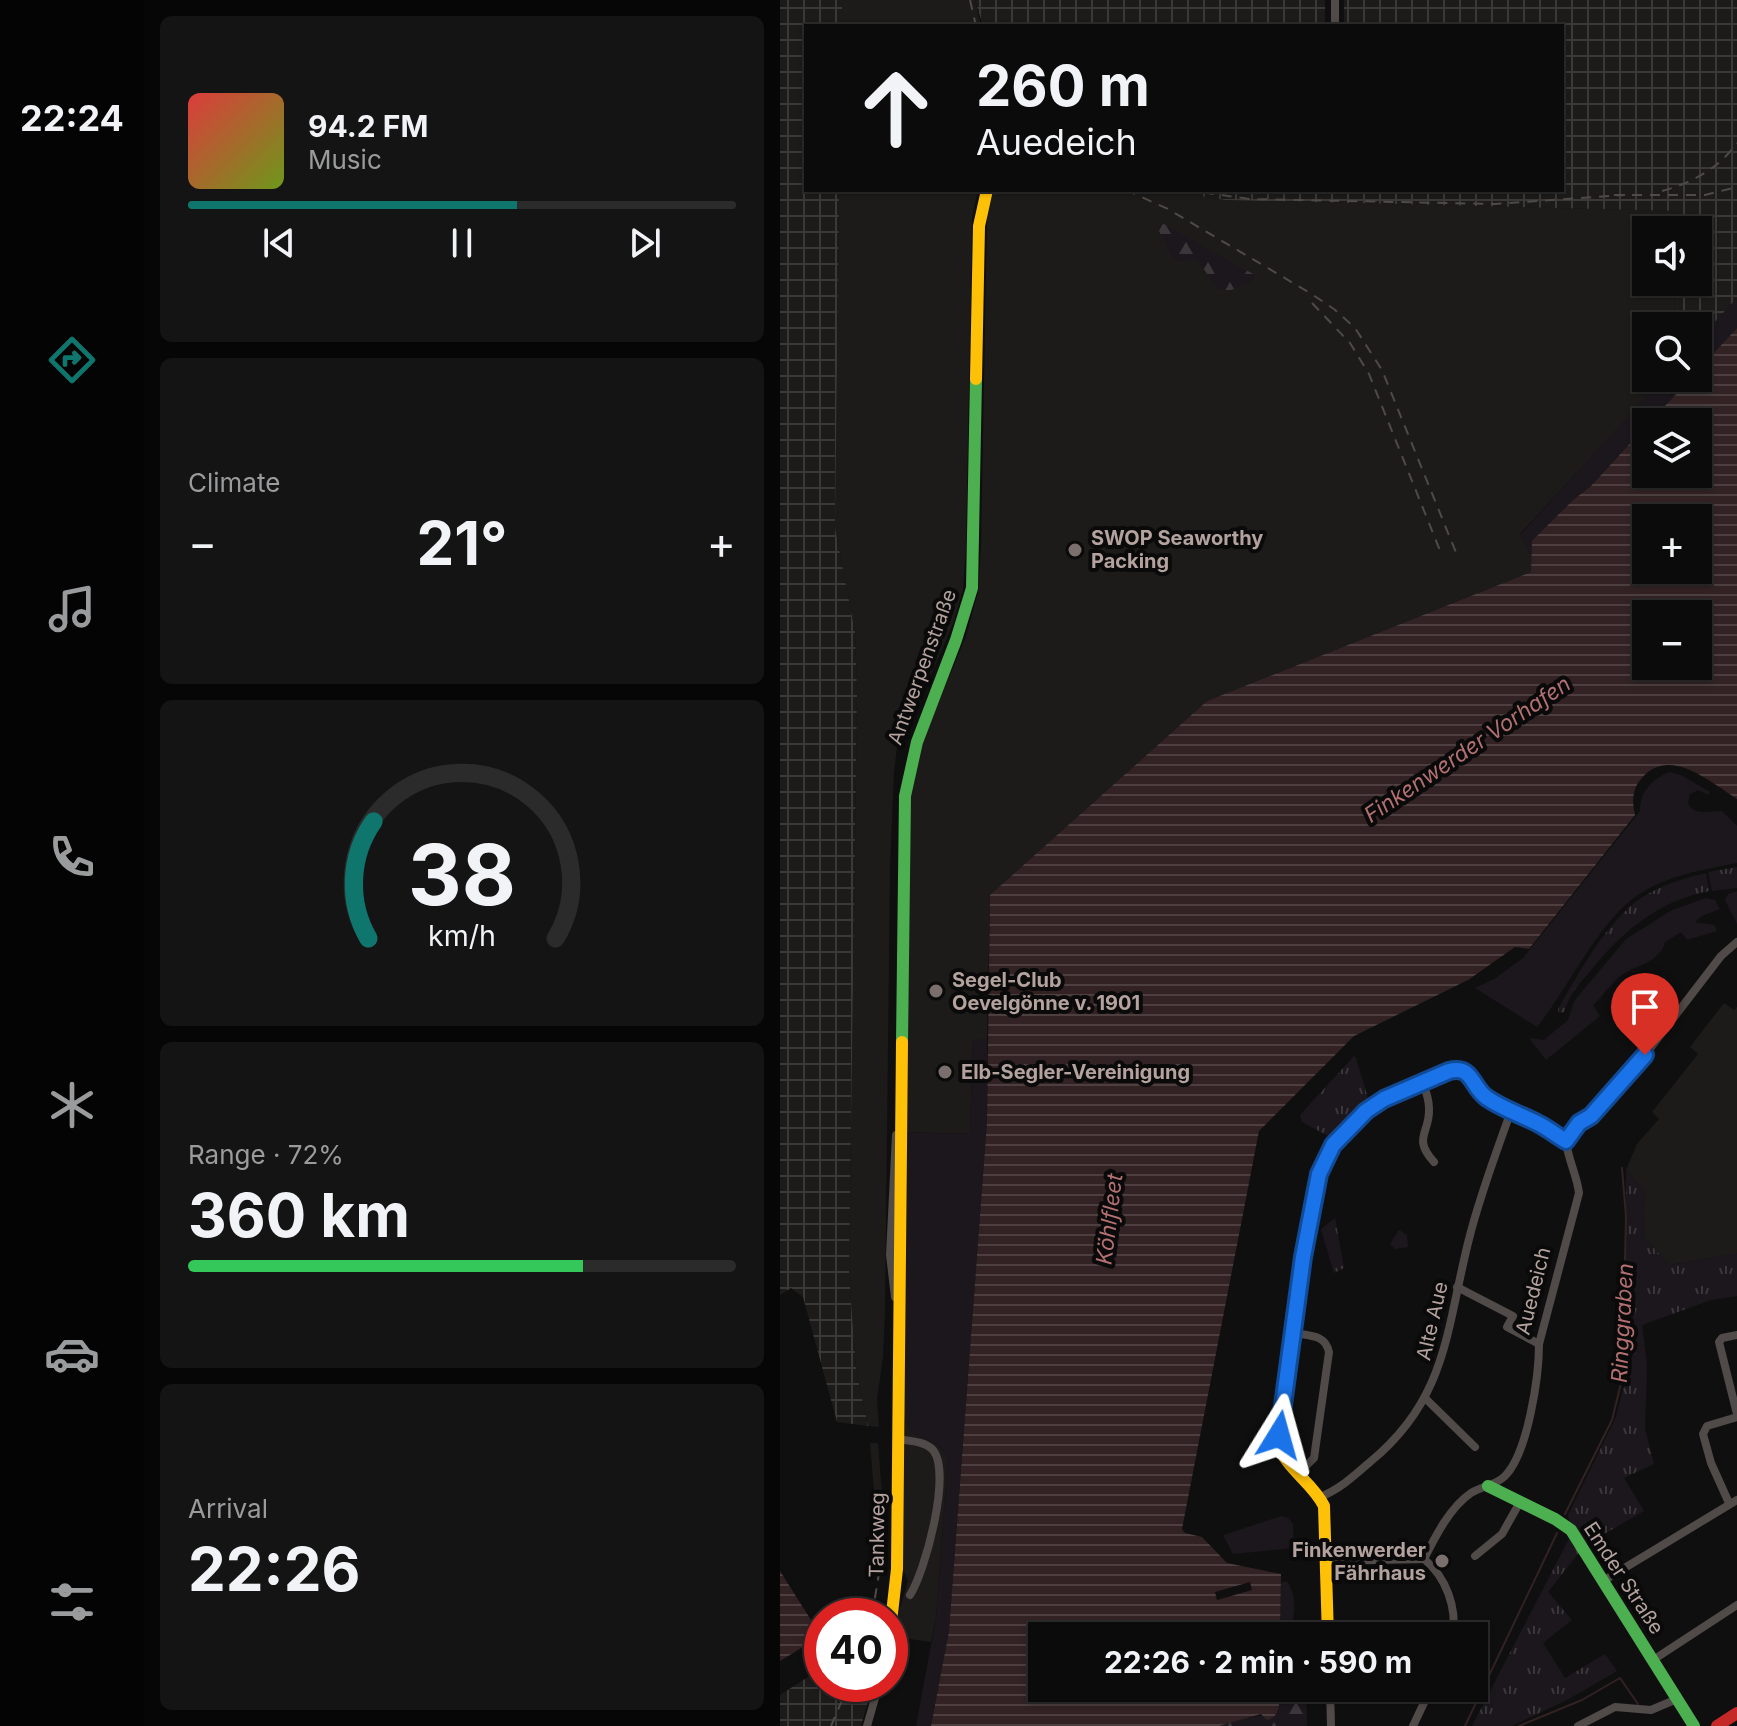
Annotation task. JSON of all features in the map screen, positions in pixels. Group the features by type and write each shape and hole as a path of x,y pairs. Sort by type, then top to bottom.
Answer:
{"street":[{"path":"1335,0 1335,24"},
{"name":"Antwerpenstraße","path":"898,1439 905,796 914,746 961,628 972,588 979,240 981,207 986,192"},
{"path":"1328,1622 1324,1506 1299,1473 1286,1463 1278,1444 1308,1220 1319,1174 1333,1145 1373,1106 1449,1071 1463,1069 1484,1095 1566,1141 1579,1123 1591,1116 1645,1055 1721,956 1737,942"},
{"path":"1423,1084 1430,1111 1422,1142 1426,1154 1434,1162"},
{"name":"Alte Aue","path":"1320,1497 1343,1485 1384,1451 1409,1424 1426,1399 1442,1362 1473,1224 1511,1111"},
{"name":"Auedeich","path":"1424,1559 1462,1501 1472,1492 1505,1476 1524,1436 1535,1395 1539,1344 1579,1193 1566,1141"},
{"path":"1457,1287 1513,1316 1507,1327 1539,1344"},
{"path":"1293,1333 1323,1338 1329,1352 1314,1458 1299,1473"},
{"path":"1603,1581 1735,1501 1704,1443 1703,1434 1707,1426 1737,1415 1719,1340 1737,1335"},
{"path":"1426,1399 1475,1447"},
{"path":"898,1439 926,1444 939,1465 928,1551 918,1582 910,1595"},
{"name":"Tankweg","path":"895,1598 898,1439"},
{"name":"Emder Straße","path":"1488,1486 1571,1530 1694,1726"},
{"path":"1475,1556 1502,1534 1520,1502"},
{"path":"1326,1561 1424,1559 1443,1581 1453,1607 1453,1622"},
{"path":"1653,1660 1737,1605"},
{"path":"1578,1726 1615,1707 1651,1710 1677,1699"},
{"path":"867,1726 874,1702"},
{"path":"1330,1702 1331,1726"},
{"path":"1413,1726 1424,1702"},
{"path":"1717,1726 1737,1713"}],"shaded area":[{"path":"780,0 842,0 842,24 804,24 804,192 839,192 835,528 855,632 857,693 849,1273 856,1370 868,1426 837,1422 803,1297 791,1288 780,1295"},
{"path":"842,0 975,0 981,24 842,24"},
{"path":"975,0 1325,0 1325,24 982,24"},
{"path":"1344,0 1737,0 1737,299 1712,327 1712,312 1674,312 1675,296 1712,296 1712,216 1676,216 1676,211 1225,200 1175,192 1564,192 1564,24 1344,24"},
{"path":"839,192 978,192 972,217 963,590 953,624 923,693 901,715 894,772 885,1311 877,1399 879,1427 868,1426 856,1370 849,1273 857,693 855,632 835,528"},
{"path":"994,192 1175,192 1225,200 1676,211 1676,216 1632,216 1632,296 1675,296 1674,312 1632,312 1632,392 1652,392 1637,408 1632,408 1632,414 1520,534 1532,557 1531,572 1207,701 990,895 987,1039 973,1040 970,1134 904,1132 910,794 915,760 966,636 978,592 987,218"},
{"path":"1724,1003 1734,1010 1737,1007 1737,1253 1670,1265 1644,1238 1645,1191 1626,1170 1637,1144 1659,1119 1652,1112 1698,1054 1690,1047"},
{"path":"905,1422 913,1433 937,1445 948,1456 936,1618 931,1642 908,1639 908,1598 903,1598 908,1581 901,1565"},
{"path":"870,1443 878,1443 883,1507 875,1503"},
{"path":"804,1680 804,1702 868,1702 861,1726 780,1726 780,1695"}],"green space":[{"path":"1162,223 1255,275 1252,282 1231,290 1219,290 1197,260 1174,261 1158,229"},
{"path":"1737,298 1737,328 1712,355 1712,325"},
{"path":"1650,392 1678,392 1663,408 1636,408"},
{"path":"1632,412 1632,441 1591,486 1533,541 1532,557 1520,535"},
{"path":"1670,772 1710,792 1708,795 1698,790 1690,794 1688,803 1694,810 1722,811 1737,826 1737,863 1661,883 1623,907 1597,939 1537,1027 1475,988 1494,979 1523,958 1640,811 1642,797 1648,787"},
{"path":"1737,867 1737,888 1712,891 1708,872"},
{"path":"1706,873 1709,891 1658,910 1629,931 1603,956 1572,995 1564,1012 1559,1013 1558,1009 1594,949 1628,908 1656,889"},
{"path":"1737,891 1737,924 1725,900 1728,894"},
{"path":"1706,898 1715,900 1720,909 1695,922 1715,925 1717,931 1687,940 1681,932 1665,942 1657,956 1615,981 1593,1005 1600,1016 1546,1060 1529,1038 1544,1040 1568,1020 1574,1001 1626,939 1672,910"},
{"path":"973,1039 987,1039 987,1122 949,1631 931,1726 916,1726 936,1618 948,1456 937,1445 913,1433 905,1422 901,1401 904,1132 970,1134"},
{"path":"1355,1055 1368,1098 1332,1138 1302,1122 1300,1115"},
{"path":"1626,1170 1646,1191 1644,1238 1670,1265 1737,1253 1737,1296 1711,1300 1642,1325 1647,1365 1645,1429 1654,1464 1624,1478 1644,1511 1585,1545 1548,1592 1572,1620 1543,1643 1565,1678 1605,1654 1617,1671 1567,1700 1512,1726 1472,1726 1484,1702 1488,1702 1488,1695 1571,1535 1568,1515 1616,1417 1625,1382"},
{"path":"1335,1218 1344,1268 1334,1273 1321,1229"},
{"path":"1399,1230 1407,1235 1408,1247 1395,1249 1390,1244"},
{"path":"1281,1516 1293,1524 1294,1548 1233,1554 1223,1535"},
{"path":"1287,1581 1293,1594 1292,1622 1280,1622 1281,1583"},
{"path":"1278,1702 1306,1702 1307,1726 1220,1726 1232,1721 1278,1712"}],"water":[{"path":"1737,328 1737,799 1689,770 1664,765 1652,769 1634,791 1635,815 1529,949 1515,947 1468,980 1354,1036 1259,1131 1182,1529 1185,1533 1202,1537 1227,1563 1281,1574 1280,1622 1028,1622 1028,1702 1279,1702 1277,1712 1267,1720 1261,1714 1219,1726 931,1726 949,1631 987,1122 990,895 1207,701 1531,572 1532,541 1591,486 1632,441 1632,488 1712,488 1712,408 1663,408 1678,392 1712,392 1712,355"},
{"path":"780,1571 804,1609 804,1646 780,1661"}],"pier":[{"path":"1250,1582 1252,1590 1217,1600 1215,1592"}],"waterway":[{"name":"Ringgraben","path":"1565,1514 1612,1420 1622,1379 1626,1217 1622,1168"},
{"name":"Ringgraben","path":"1465,1726 1557,1533"},
{"path":"1519,1726 1582,1700 1620,1678 1638,1704"}],"railway":[{"path":"970,0 976,24"},
{"path":"1662,191 1704,173 1722,160 1737,143"},
{"path":"1614,195 1705,195 1737,187"},
{"path":"1130,192 1168,209 1310,293 1355,328 1382,370 1457,555"},
{"path":"1200,192 1250,199 1494,204 1625,195"},
{"path":"1312,303 1350,343 1369,374 1441,553"},
{"path":"875,1598 881,1561"},
{"path":"831,1726 841,1702"}],"traffic: fast":[{"path":"902,1042 905,796 917,742 956,640 972,588 976,379"},
{"path":"1467,1072 1479,1091 1489,1099 1566,1141"},
{"path":"1488,1486 1571,1530 1694,1726"}],"traffic: slow":[{"path":"976,379 979,226 987,192"},
{"path":"894,1598 897,1569 902,1042"},
{"path":"1328,1622 1324,1506 1287,1461 1278,1444 1309,1216 1325,1160 1341,1136 1373,1106 1401,1091 1457,1069 1467,1072"}],"traffic: jam":[{"path":"1717,1726 1737,1713"}],"place":[{"name":"SWOP Seaworthy Packing","path":"1075,550"},
{"name":"Segel-Club Oevelgönne v. 1901","path":"936,991"},
{"name":"Elb-Segler-Vereinigung","path":"945,1072"},
{"name":"Finkenwerder Fährhaus","path":"1442,1561"}],"route":[{"path":"1279,1435 1316,1184 1333,1145 1349,1127 1384,1099 1460,1069 1468,1072 1479,1091 1489,1099 1566,1141 1579,1123 1598,1110 1645,1055"}],"water label":[{"name":"Finkenwerder Vorhafen","path":"1467,749"},
{"name":"Köhlfleet","path":"1109,1219"}]}
